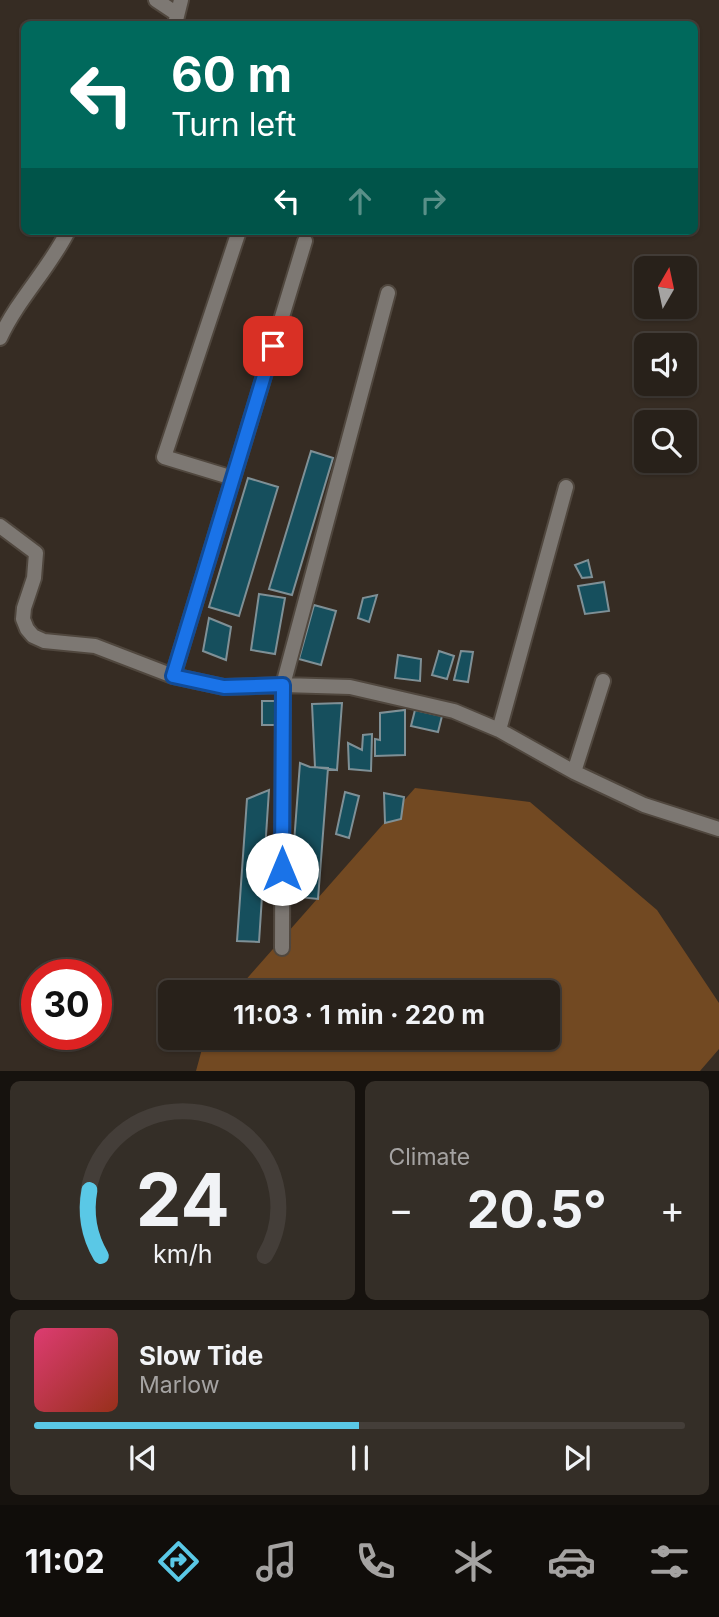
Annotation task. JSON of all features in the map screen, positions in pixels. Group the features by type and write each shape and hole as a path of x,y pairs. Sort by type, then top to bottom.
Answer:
{"street":[{"path":"156,0 178,13"},
{"path":"0,338 8,321 66,235"},
{"path":"233,478 164,457 237,235"},
{"path":"173,676 305,241"},
{"path":"282,948 283,685 388,293"},
{"path":"499,730 566,487"},
{"path":"0,526 36,553 34,578 23,619 27,629 44,641 95,646 173,676 224,687 350,687 454,711 499,730 574,772 644,804 719,829"},
{"path":"574,772 603,681"}],"shaded area":[{"path":"415,788 530,802 657,910 719,1003 719,1049 700,1071 196,1071 202,1050 560,1050 560,980 246,980"}],"building":[{"path":"311,451 333,458 292,595 269,589"},
{"path":"248,478 278,487 239,616 209,607"},
{"path":"588,560 592,577 582,578 575,565"},
{"path":"604,582 609,611 585,614 578,586"},
{"path":"259,594 285,598 275,654 251,650"},
{"path":"377,595 369,622 358,618 363,598"},
{"path":"314,605 336,611 321,665 299,659"},
{"path":"209,618 231,627 226,660 203,651"},
{"path":"439,651 454,656 447,679 432,675"},
{"path":"461,651 473,652 468,682 454,680"},
{"path":"398,655 421,659 420,681 395,678"},
{"path":"262,701 279,701 279,725 262,725"},
{"path":"342,703 337,770 315,767 312,704"},
{"path":"405,710 405,755 375,756 375,739 380,740 380,713"},
{"path":"415,710 442,716 438,732 411,726"},
{"path":"372,734 371,771 349,769 348,743 362,750 363,735"},
{"path":"300,763 310,767 328,768 318,899 290,896"},
{"path":"269,790 259,942 237,941 247,799"},
{"path":"345,792 359,796 349,838 336,834"},
{"path":"384,793 404,797 401,819 385,823"}],"route":[{"path":"273,346 173,676 224,687 283,685 282,869"}]}
